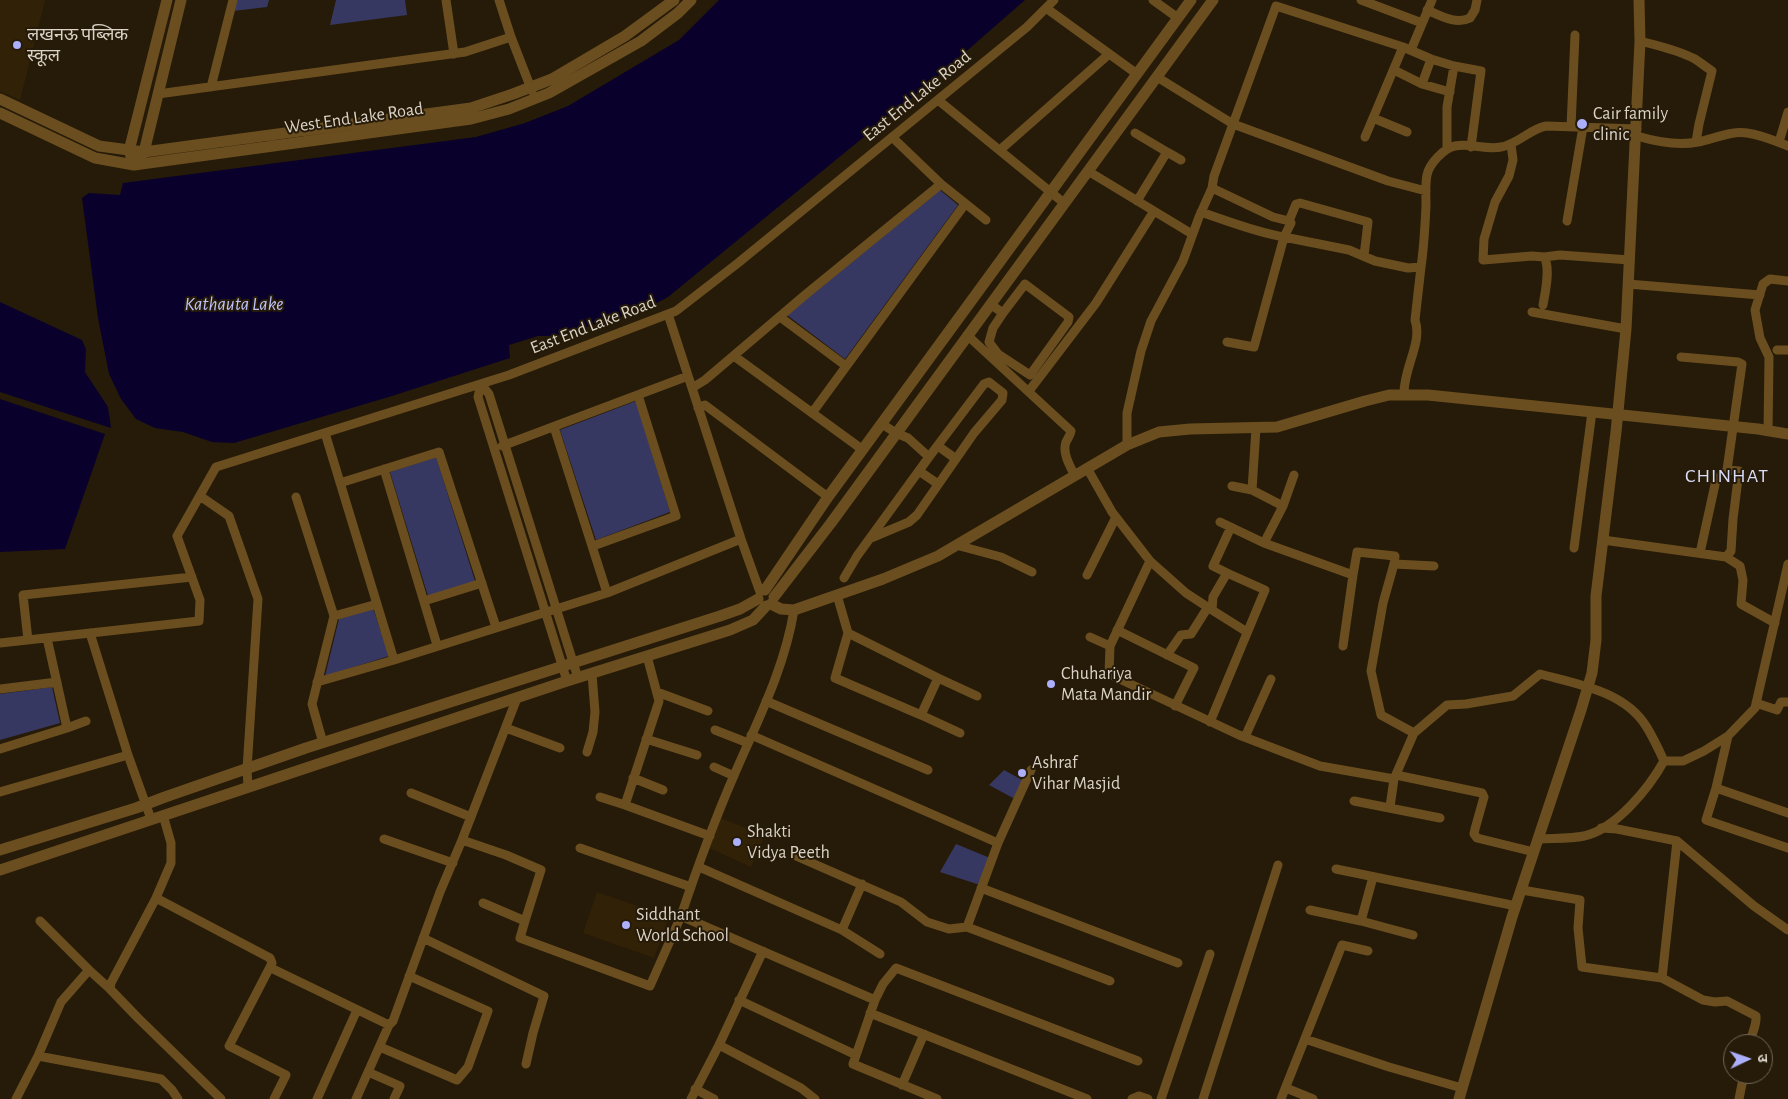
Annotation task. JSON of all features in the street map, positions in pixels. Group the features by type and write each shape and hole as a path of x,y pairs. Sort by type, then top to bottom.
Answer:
{"street":[{"path":"134,165 129,151 167,0"},
{"path":"134,165 144,152 181,0"},
{"path":"211,87 233,0"},
{"path":"446,0 454,54"},
{"path":"499,0 533,93"},
{"name":"West End Lake Road","path":"0,113 95,158 134,165 471,119 508,108 552,79 623,38 674,0"},
{"name":"West End Lake Road","path":"0,99 99,146 144,152 470,108 533,93 550,93 641,40 678,13 691,0"},
{"name":"East End Lake Road","path":"90,633 199,621 200,600 177,536 216,467 509,375 676,311 1027,27 1054,0"},
{"path":"1153,0 1178,18"},
{"path":"0,870 573,679 730,630 753,620 828,497 1191,0"},
{"path":"0,850 145,805 323,743 740,609 766,598 899,434 990,304 1213,0"},
{"path":"1361,0 1422,23"},
{"path":"1365,137 1394,70 1422,23 1432,0"},
{"path":"1428,10 1451,20 1461,22 1470,18 1475,10 1477,0"},
{"path":"1305,1038 1461,1093 1516,906 1592,673 1596,640 1596,596 1618,415 1626,329 1637,133 1640,41 1639,0"},
{"path":"1127,445 1127,413 1141,350 1151,321 1183,261 1192,234 1212,188 1214,176 1276,6 1407,48 1431,59 1481,71 1471,146"},
{"path":"1046,8 1138,74"},
{"path":"1571,127 1575,35"},
{"path":"158,94 454,54 466,52 511,37"},
{"path":"1640,41 1662,46 1695,59 1712,71 1696,142"},
{"path":"1000,150 1109,54"},
{"path":"1422,84 1431,59"},
{"path":"1447,148 1447,107 1454,66"},
{"path":"1394,70 1422,84 1450,92"},
{"path":"1157,77 1233,124 1388,181 1426,191"},
{"path":"938,100 1064,203"},
{"path":"1778,142 1787,116"},
{"path":"1373,118 1408,132"},
{"path":"1404,395 1407,369 1417,341 1416,308 1423,250 1427,173 1447,148 1471,146 1492,148 1511,144 1538,128 1546,126 1583,127 1637,133 1671,144 1696,142 1746,132 1788,146"},
{"path":"1567,221 1583,127"},
{"path":"1135,134 1181,160"},
{"path":"892,137 941,184 986,220"},
{"path":"1511,144 1513,160 1509,176 1495,202 1484,239 1483,260 1560,255 1630,260"},
{"path":"1137,201 1167,152"},
{"path":"1088,171 1192,234"},
{"path":"692,388 706,380 941,184"},
{"path":"1212,188 1261,212 1289,221"},
{"path":"1227,342 1254,347 1284,236 1291,223 1289,221 1296,204 1300,203 1368,222 1364,256"},
{"path":"812,413 965,204"},
{"path":"1029,391 1096,303 1154,211"},
{"path":"1201,212 1270,234 1349,250 1375,261 1408,268 1421,267"},
{"path":"1543,305 1547,278 1544,257"},
{"path":"1768,431 1769,357 1760,338 1755,310 1763,284 1770,279 1788,281"},
{"path":"1026,284 1069,317 1068,322 1030,375 998,354 989,342 993,328 1003,313 1026,284"},
{"path":"1628,284 1760,295"},
{"path":"990,304 1003,313"},
{"path":"1532,312 1626,329"},
{"path":"668,314 740,539 766,598 781,609 794,610 883,579 938,556 1127,445 1159,432 1190,429 1277,427 1390,395 1428,395 1788,434"},
{"path":"780,317 846,366"},
{"path":"968,335 1071,431 1070,438 1066,442 1065,452 1075,476"},
{"path":"1777,350 1788,350"},
{"path":"734,356 863,450"},
{"path":"1681,357 1741,363 1727,470 1716,480 1700,553"},
{"path":"495,449 688,376"},
{"path":"844,578 857,556 984,384 989,382 1003,393 1002,400 974,434 917,515 909,522 871,538"},
{"path":"480,384 489,394 557,608 573,679"},
{"path":"480,384 478,397 546,611 569,664"},
{"path":"592,546 676,516 638,395"},
{"path":"698,408 705,405 828,497"},
{"path":"1574,548 1592,412"},
{"path":"882,424 899,434 929,457"},
{"path":"554,427 607,592"},
{"path":"1252,490 1256,428"},
{"path":"324,433 394,660"},
{"path":"938,446 956,459"},
{"path":"340,483 439,452 496,628"},
{"path":"1087,468 1116,516 1150,561 1186,593 1247,632"},
{"path":"384,469 437,645"},
{"path":"1726,557 1731,551 1739,471 1727,470"},
{"path":"919,471 938,484"},
{"path":"1264,543 1283,506 1294,474"},
{"path":"1232,486 1252,490 1283,506"},
{"path":"200,496 229,516 258,599 247,769 248,787"},
{"path":"296,497 334,616 312,704 323,743"},
{"path":"1087,575 1116,516"},
{"path":"1220,522 1264,543 1354,575"},
{"path":"1210,722 1265,590 1213,566 1231,527"},
{"path":"317,682 394,660 607,592 740,539"},
{"path":"1603,540 1726,557 1740,566 1743,580 1741,604 1775,623"},
{"path":"956,545 1001,557 1032,572"},
{"path":"1343,646 1357,552 1395,556 1382,603 1371,671 1381,715 1414,733"},
{"path":"1150,561 1110,646 1110,674 1210,722 1320,766 1482,793 1484,797 1474,834 1477,838 1534,852"},
{"path":"1394,564 1434,566"},
{"path":"1664,761 1683,761 1728,736 1755,708 1788,564"},
{"path":"1167,655 1181,635 1190,634 1210,608 1213,597 1227,572"},
{"path":"28,640 23,595 192,577"},
{"path":"424,601 482,583"},
{"path":"837,595 848,633 835,678 960,733"},
{"path":"334,616 377,604"},
{"path":"462,840 541,870 520,938 650,986 681,916 710,836 766,701 790,635 794,610"},
{"path":"1117,630 1194,668 1175,706"},
{"path":"0,643 90,633 128,755 151,819"},
{"path":"848,633 977,696"},
{"path":"1090,637 1110,646"},
{"path":"47,638 67,728"},
{"path":"625,805 658,701 658,692 647,656"},
{"path":"587,752 593,732 595,712 592,674"},
{"path":"1390,807 1395,777 1414,733 1447,705 1466,704 1512,696 1540,674 1601,691 1616,699 1633,711 1646,725 1664,761"},
{"path":"921,715 938,678"},
{"path":"1245,737 1271,679"},
{"path":"0,689 57,682"},
{"path":"658,692 708,711"},
{"path":"356,1099 389,1025 393,1021 423,938 517,698"},
{"path":"766,701 928,770"},
{"path":"1756,703 1777,710 1781,702 1788,702"},
{"path":"0,749 86,721"},
{"path":"506,728 560,748"},
{"path":"715,730 750,739 998,843"},
{"path":"1728,736 1716,788 1706,820 1788,848"},
{"path":"646,738 697,755"},
{"path":"0,792 128,755"},
{"path":"1538,839 1585,836 1601,828 1631,806 1658,772 1664,761"},
{"path":"714,767 734,776"},
{"path":"967,927 998,843 1031,770"},
{"path":"633,778 663,790"},
{"path":"1716,788 1788,813"},
{"path":"411,793 471,817"},
{"path":"600,797 710,836"},
{"path":"1354,801 1440,818"},
{"path":"110,989 116,972 156,898 167,873 172,854 163,815"},
{"path":"1601,828 1617,829 1677,841 1754,906 1788,930"},
{"path":"384,840 453,863"},
{"path":"1662,978 1677,841"},
{"path":"580,848 691,887"},
{"path":"796,856 901,902 928,922 949,929 967,927 1110,981"},
{"path":"1203,1099 1278,865"},
{"path":"698,867 842,930 880,954"},
{"path":"1336,869 1516,906"},
{"path":"1361,921 1373,877"},
{"path":"842,930 862,884"},
{"path":"982,888 1178,963"},
{"path":"1522,890 1580,900 1578,928 1582,967 1662,978 1703,1000 1727,1001 1756,1016 1756,1023 1752,1034"},
{"path":"156,898 270,958 270,967 229,1046 286,1075 274,1099"},
{"path":"483,903 525,921"},
{"path":"1310,910 1413,935"},
{"path":"681,916 875,1000"},
{"path":"40,921 221,1099"},
{"path":"423,938 544,996 526,1064"},
{"path":"1281,1099 1342,945 1368,951"},
{"path":"691,1099 719,1045 763,951"},
{"path":"1161,1099 1210,954"},
{"path":"270,967 389,1025"},
{"path":"937,1099 853,1064 875,1000 883,984 896,968 1138,1061"},
{"path":"16,1099 38,1056 61,1002 89,970"},
{"path":"380,1047 457,1080 468,1067 488,1011 409,976"},
{"path":"739,1000 856,1055"},
{"path":"317,1099 357,1010"},
{"path":"870,1013 1087,1099"},
{"path":"902,1084 924,1034"},
{"path":"719,1045 801,1088 815,1099"},
{"path":"38,1056 161,1079 178,1099"},
{"path":"368,1072 400,1086 394,1099"},
{"path":"1739,1099 1742,1084"},
{"path":"1286,1088 1312,1099"},
{"path":"695,1089 714,1099"},
{"path":"1132,1099 1139,1096 1148,1099"}],"shaded area":[{"name":"लखनऊ पब्लिक स्कूल","path":"0,0 45,0 20,100 0,91"},
{"path":"236,0 269,0 267,7 233,11"},
{"path":"336,0 405,0 407,15 330,25"},
{"path":"940,190 958,205 845,359 787,315"},
{"path":"636,401 670,512 596,540 560,430"},
{"path":"436,457 475,581 428,596 390,472"},
{"path":"373,608 389,656 325,676 339,619"},
{"path":"52,687 60,723 0,740 0,694"},
{"path":"1004,770 1024,781 1015,799 989,785"},
{"name":"Shakti Vidya Peeth","path":"720,818 765,835 751,867 709,848"},
{"path":"956,844 990,858 980,885 940,872"},
{"name":"Siddhant World School","path":"597,892 669,917 654,958 583,933"}],"water":[{"name":"Kathauta Lake","path":"719,0 1025,0 930,83 668,297 651,306 631,314 555,336 538,336 509,345 510,358 392,396 234,443 212,442 183,432 155,428 136,419 121,399 109,374 98,318 82,198 89,193 120,195 123,183 476,137 525,123 568,106 679,40"},
{"path":"0,302 82,340 86,349 85,372 108,407 111,428 0,392"},
{"path":"0,399 105,434 65,549 0,552"}],"place":[{"name":"लखनऊ पब्लिक स्कूल","path":"17,45"},
{"name":"Cair family clinic","path":"1582,124"},
{"name":"Chuhariya Mata Mandir","path":"1051,684"},
{"name":"Ashraf Vihar Masjid","path":"1022,773"},
{"name":"Shakti Vidya Peeth","path":"737,842"},
{"name":"Siddhant World School","path":"626,925"}],"district":[{"name":"CHINHAT","path":"1727,476"}]}
